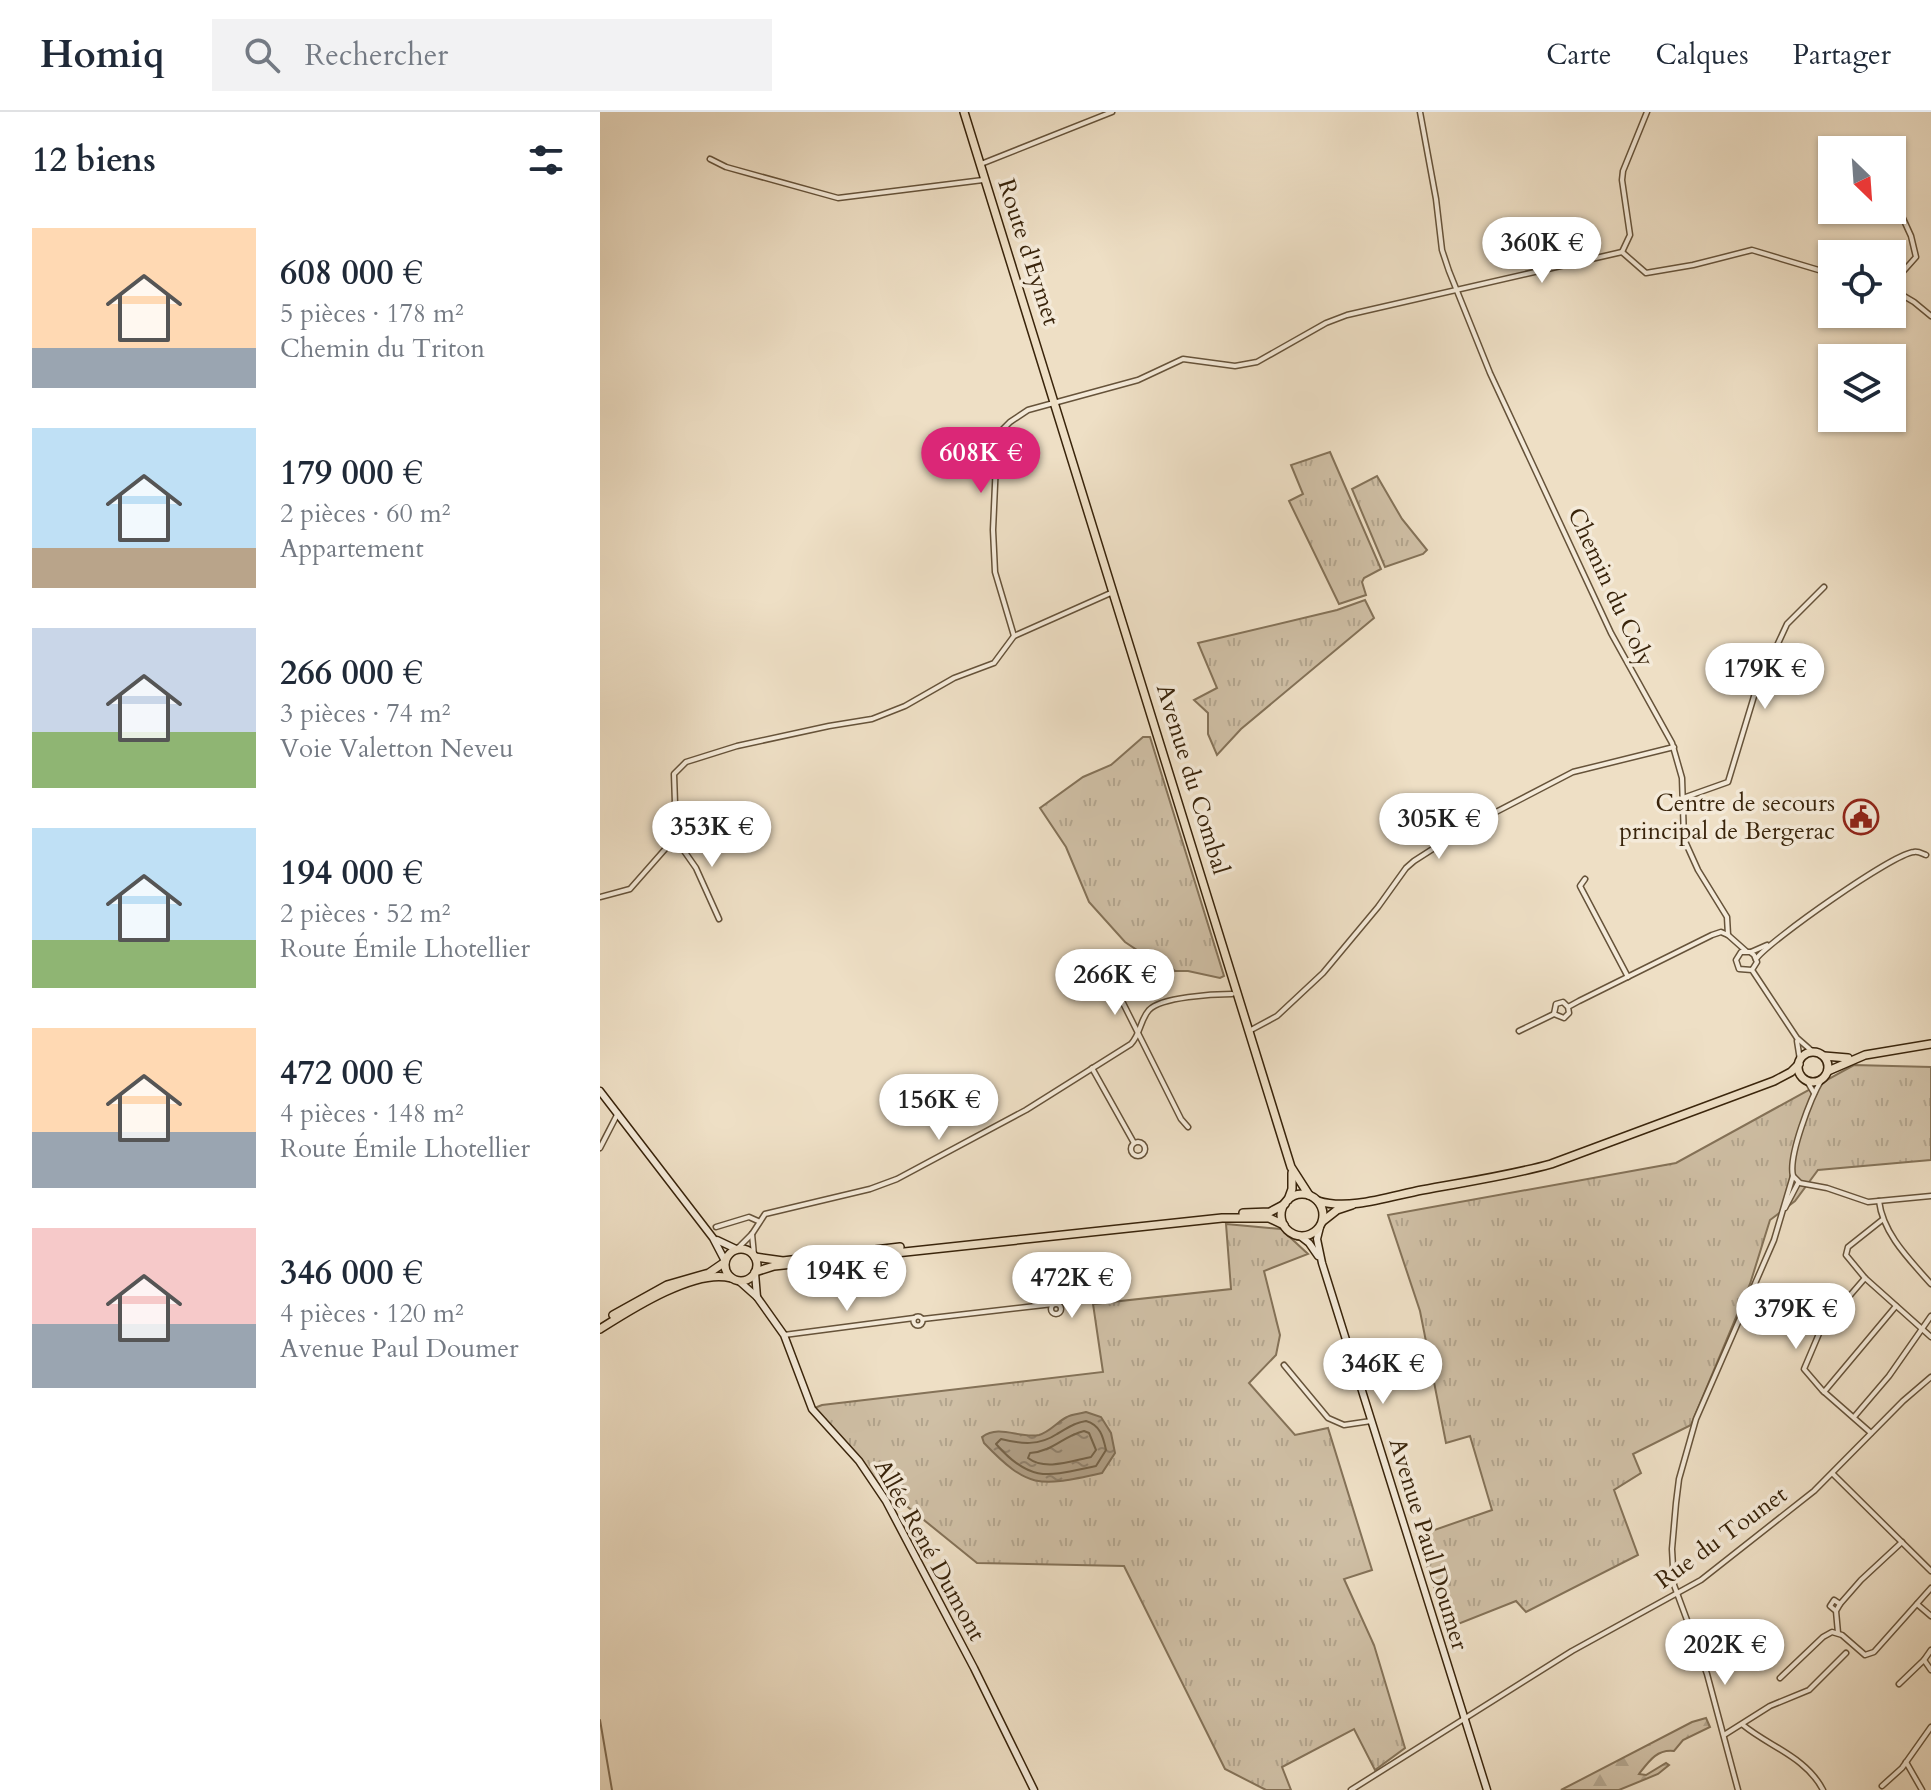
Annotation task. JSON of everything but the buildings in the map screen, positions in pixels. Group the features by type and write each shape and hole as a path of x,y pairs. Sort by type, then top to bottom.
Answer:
{"main road":[{"name":"Route d'Eymet","path":"964,112 1056,404"},
{"name":"Avenue du Combal","path":"1056,404 1291,1167"},
{"path":"1291,1167 1309,1195 1318,1201 1336,1204 1471,1182 1551,1164 1774,1081 1791,1072 1813,1052 1824,1056 1855,1058 1931,1044"},
{"path":"1824,1056 1828,1071"},
{"path":"1774,1081 1822,1079 1828,1071 1855,1058"},
{"path":"1799,1062 1799,1072 1805,1079"},
{"path":"1284,1225 1282,1215 1292,1189 1291,1167"},
{"path":"735,1280 725,1271 725,1261 729,1253 736,1249 747,1249 755,1256 773,1261 795,1260 1201,1216 1270,1212 1298,1195 1309,1195"},
{"path":"1318,1201 1323,1214 1321,1224"},
{"path":"600,1326 670,1290 710,1277 748,1279 774,1266 1222,1218 1269,1218 1300,1236 1311,1234 1337,1210 1364,1201"},
{"path":"755,1256 755,1273"},
{"path":"600,1326 642,1297 667,1285 709,1273 725,1261"}],"street":[{"path":"981,164 1112,112"},
{"name":"Chemin du Coly","path":"1420,112 1442,250 1457,291 1490,373 1611,633 1674,747 1680,768 1684,839 1698,870 1727,917 1728,935 1756,959"},
{"path":"1622,252 1630,235 1623,171 1647,112"},
{"path":"710,159 726,167 838,198 985,179"},
{"path":"1906,224 1916,257 1906,270"},
{"path":"1622,252 1646,273 1752,250 1818,270"},
{"path":"1014,636 995,572 993,530 997,440 999,433 1019,415 1149,376 1183,359 1235,366 1257,362 1336,319 1622,252"},
{"path":"1906,297 1931,316"},
{"path":"1683,798 1728,782 1755,693 1787,624 1824,587"},
{"path":"719,919 696,868 675,838 674,774 686,762 737,746 872,719 905,706 954,678 994,663 1014,636 1114,591"},
{"path":"1251,1030 1277,1016 1323,973 1414,861 1467,827 1573,772 1674,747"},
{"path":"600,897 630,889 675,838"},
{"path":"1752,970 1756,959 1769,944 1804,918 1909,853 1916,851 1926,855"},
{"path":"1585,879 1580,886 1628,977"},
{"path":"1568,1007 1712,935 1721,932 1728,935"},
{"name":"Chemin du Coly","path":"1735,943 1738,956"},
{"path":"1752,970 1739,969 1738,956 1769,944"},
{"path":"1752,970 1797,1038 1813,1052"},
{"path":"1115,987 1181,1119 1188,1127"},
{"path":"713,1238 736,1249 752,1234 765,1214 870,1189 897,1179 1026,1110 1131,1044 1139,1035 1152,1007 1229,994"},
{"path":"1519,1031 1554,1014 1564,1018 1569,1013 1568,1007 1565,1003 1558,1003 1554,1014"},
{"path":"1797,1038 1799,1062"},
{"path":"1092,1068 1134,1143"},
{"path":"1805,1079 1814,1096"},
{"path":"1822,1079 1800,1129 1791,1166 1798,1183 1827,1188 1868,1202 1931,1196"},
{"path":"600,1091 713,1238 725,1261"},
{"path":"600,1148 618,1113"},
{"path":"1781,1218 1793,1176"},
{"path":"1738,1790 1707,1674 1677,1595 1672,1549 1676,1503 1688,1445 1705,1397 1798,1183"},
{"path":"1879,1201 1882,1220 1931,1284"},
{"path":"716,1227 749,1217 758,1221"},
{"path":"1882,1220 1848,1247 1846,1252 1865,1278 1931,1337"},
{"path":"1321,1224 1317,1239 1322,1263"},
{"path":"752,1234 755,1256"},
{"path":"1300,1236 1309,1243 1322,1263"},
{"name":"Avenue Paul Doumer","path":"1322,1263 1487,1790"},
{"path":"755,1273 757,1297"},
{"path":"1865,1278 1821,1329 1805,1372 1871,1433"},
{"name":"Allée René Dumont","path":"735,1280 757,1297 784,1335 812,1409 872,1478 968,1657 1034,1790"},
{"path":"784,1335 914,1318 916,1325 920,1325 923,1319 1053,1304"},
{"path":"1824,1392 1896,1306"},
{"path":"1854,1417 1894,1369 1931,1316"},
{"path":"1284,1365 1328,1418 1344,1425 1372,1421"},
{"name":"Rue du Tounet","path":"1351,1790 1572,1651 1677,1595 1727,1561 1833,1474 1903,1401 1931,1377"},
{"path":"1833,1474 1931,1571"},
{"path":"1902,1542 1840,1604 1836,1611 1838,1633 1862,1653 1869,1655 1931,1588"},
{"path":"1836,1611 1830,1606 1831,1602 1836,1600 1840,1604"},
{"path":"1917,1604 1931,1616"},
{"path":"1780,1678 1823,1637 1838,1633"},
{"path":"1899,1684 1931,1650"},
{"path":"1724,1735 1770,1706 1809,1690 1846,1653"},
{"path":"1924,1660 1931,1670"},
{"path":"1742,1724 1760,1739 1782,1748 1816,1777 1823,1790"},
{"path":"1882,1786 1906,1762 1931,1727"},
{"path":"1906,1762 1922,1790"}],"green space":[{"path":"1330,452 1381,569 1364,578 1362,582 1366,595 1339,604 1289,501 1303,494 1291,465"},
{"path":"1377,476 1402,519 1427,550 1385,567 1352,489"},
{"path":"1365,600 1374,618 1241,729 1217,755 1208,734 1208,713 1194,700 1217,688 1198,643 1337,610"},
{"path":"1143,737 1150,737 1224,976 1220,978 1175,971 1155,954 1137,950 1125,942 1089,902 1066,847 1040,808 1083,777 1111,765"},
{"path":"1854,1065 1931,1067 1931,1160 1818,1170 1795,1201 1770,1220 1750,1284 1691,1425 1633,1454 1641,1473 1614,1490 1638,1555 1526,1612 1516,1601 1448,1628 1417,1536 1492,1510 1470,1436 1446,1443 1420,1311 1388,1215 1676,1163"},
{"path":"1226,1224 1281,1229 1308,1254 1264,1271 1280,1335 1276,1355 1249,1383 1295,1435 1328,1428 1372,1570 1344,1579 1374,1645 1405,1748 1375,1770 1354,1729 1282,1767 1291,1790 1266,1790 1225,1769 1124,1566 977,1563 872,1478 812,1409 822,1405 1103,1372 1093,1304 1231,1289"},
{"path":"1706,1718 1710,1727 1683,1740 1674,1751 1658,1754 1639,1774 1646,1775 1666,1763 1669,1765 1658,1774 1619,1790 1561,1790 1692,1722"}],"water":[{"path":"1086,1412 1101,1417 1111,1433 1115,1453 1102,1473 1064,1481 1037,1481 1013,1470 984,1443 982,1437 996,1432 1039,1435 1069,1416"}],"waterway":[{"path":"600,1720 612,1790"}],"place":[{"name":"Centre de secours principal de Bergerac","path":"1861,817"}]}
